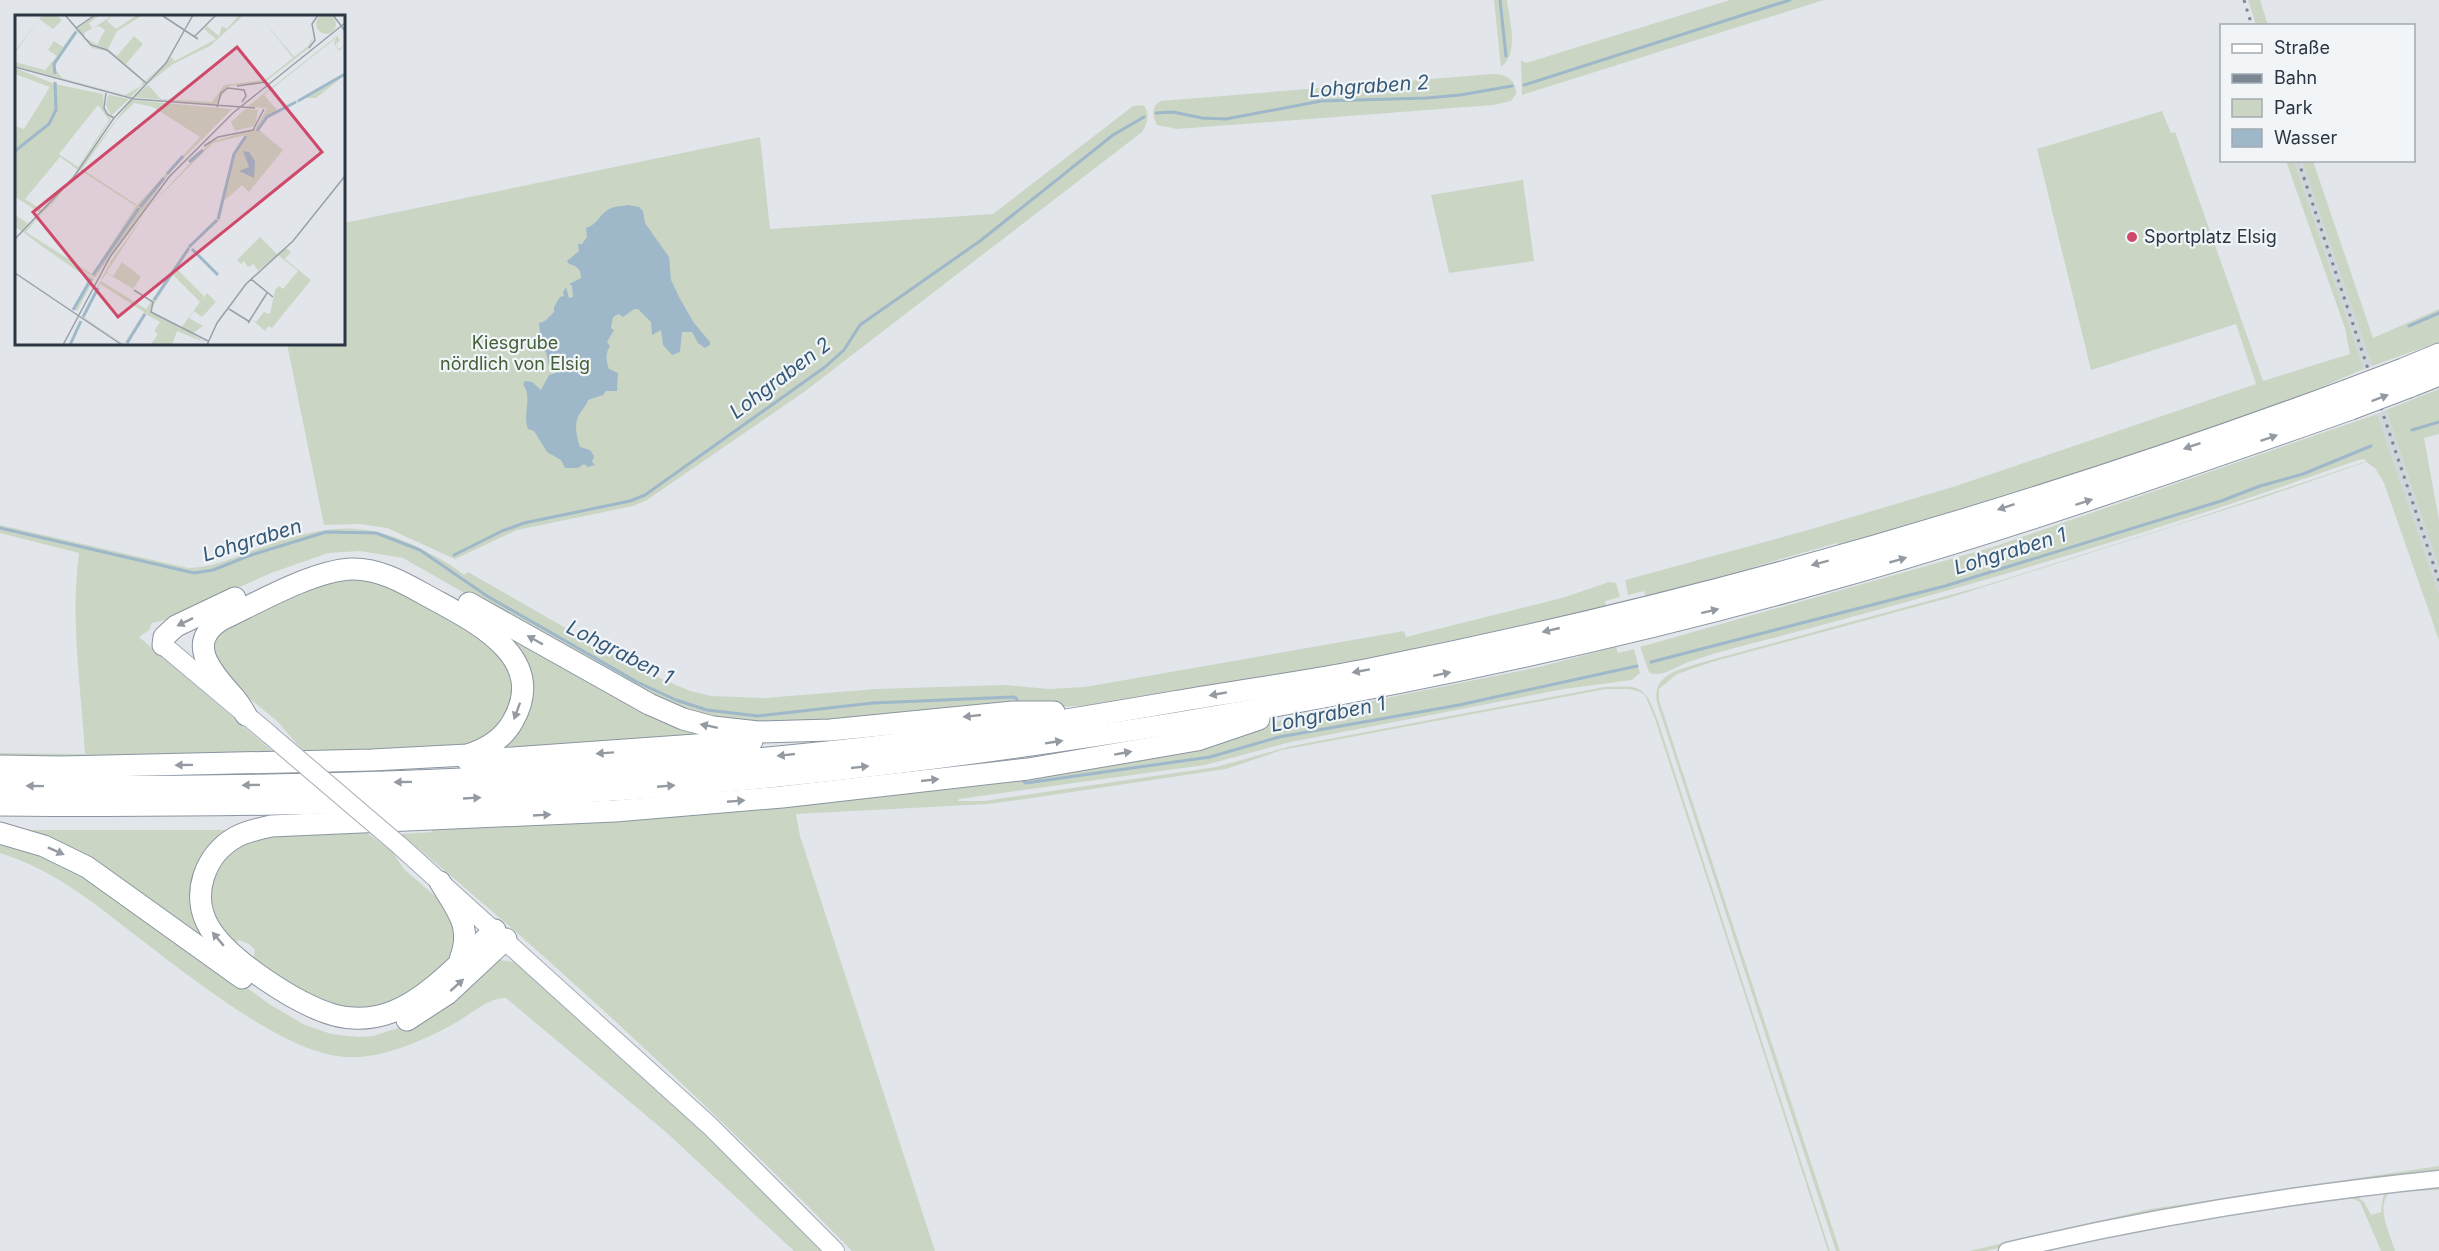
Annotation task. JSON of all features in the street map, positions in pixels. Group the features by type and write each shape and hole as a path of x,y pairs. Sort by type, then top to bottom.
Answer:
{"highway":[{"path":"500,934 460,960 423,993 392,1012 358,1018 335,1016 323,1012 278,987 232,954 215,937 206,921 201,902 202,881 214,855 229,841 246,832 271,826 615,811 782,797 1028,770 1197,740 1323,698 1611,626 1832,580 1958,543 2144,482 2406,378 2439,354"},
{"path":"2406,378 2439,375"},
{"path":"164,645 164,637 176,626 306,566 339,557 373,557 410,570 649,704 698,724 741,731 830,730 1013,712 1115,712"},
{"path":"0,766 62,767 372,760 467,754 487,748 511,725 518,709 521,692 516,664 498,639 476,623 404,583 383,574 362,569 332,572 309,580 215,624 206,638 205,658 214,677 233,696 246,715"},
{"path":"0,786 108,787 414,782 615,770 917,742 1015,729 1611,626"},
{"path":"0,805 108,806 413,801 616,790 777,776 1011,749 1323,698"},
{"path":"372,760 403,763 594,754 767,740 805,736 830,730"},
{"path":"0,817 108,806"},
{"path":"0,833 44,846 87,867 280,1005 312,1022 338,1030 374,1030 404,1022 441,998 500,934"},
{"path":"440,882 464,925 466,944 460,960"}],"main road":[{"path":"164,645 500,934 710,1126 835,1251"},
{"path":"2007,1251 2203,1210 2286,1197 2439,1179"}],"shaded area":[{"path":"2294,162 2302,162 2372,366 2364,369"},
{"path":"2386,410 2439,568 2439,594 2377,414"}],"green space":[{"path":"1494,0 1507,0 1511,26 1512,45 1507,61 1501,67"},
{"path":"1730,0 1824,0 1522,95 1521,60 1526,63"},
{"path":"2248,0 2260,0 2268,24 2256,24"},
{"path":"1492,74 1510,79 1516,89 1516,94 1511,101 1493,105 1177,129 1157,125 1153,115 1155,106 1161,101"},
{"name":"Kiesgrube nördlich von Elsig","path":"1143,105 1148,115 1142,132 804,392 647,500 633,506 517,530 455,559 387,528 360,524 324,525 287,345 345,345 345,223 760,137 770,229 993,214 1133,106"},
{"path":"2162,111 2171,133 2175,132 2263,381 2350,354 2345,328 2286,162 2294,162 2364,369 2234,421 2009,495 1838,546 1837,543 1646,597 1644,591 1628,595 1625,580 1805,531 1956,486 2256,384 2236,324 2091,370 2037,149"},
{"path":"2302,162 2313,162 2373,338 2439,309 2439,342 2372,366"},
{"path":"1523,180 1534,261 1449,273 1431,195"},
{"path":"2439,389 2439,434 2424,438 2439,520 2439,568 2386,410"},
{"path":"2377,414 2439,594 2439,640 2384,483 2375,468 2366,462 2259,499 1952,597 1712,662 1677,674 1659,689 1659,700 1840,1251 1836,1251 1658,706 1656,695 1658,686 1663,679 1678,670 1983,586 2367,461 2363,459 2349,463 2206,512 2061,557 1916,600 1717,653 1663,673 1649,672 1640,647 1993,547"},
{"path":"0,525 188,568 214,564 278,542 320,531 360,529 380,533 425,551 464,575 468,572 634,667 690,691 711,696 765,698 876,689 1004,685 1049,689 1085,687 1404,631 1406,637 1562,598 1609,582 1616,583 1620,597 1605,601 1606,607 1342,664 1093,705 812,722 710,721 624,684 403,558 360,551 328,553 271,573 165,620 152,623 149,630 139,637 278,756 0,759 0,753 85,754 76,628 79,553 0,533"},
{"path":"348,560 368,561 399,570 656,713 683,724 732,737 487,754 512,731 522,713 526,691 525,678 517,655 502,637 473,616 406,578 367,566 348,566 310,574 204,623 185,629 188,625 287,579 328,564"},
{"path":"365,574 480,631 514,675 510,716 477,746 305,753 277,721 228,681 210,647 215,633 316,582"},
{"path":"1616,647 1618,653 1634,649 1640,673 1632,680 1564,689 1291,742 1205,765 959,799 958,801 984,801 1216,767 1292,746 1604,687 1626,687 1640,690 1645,694 1649,700 1658,721 1830,1251 1828,1251 1655,719 1645,695 1640,692 1629,689 1606,689 1282,750 1226,769 1018,800 988,804 796,814 800,836 935,1251 852,1251 632,1037 518,934 401,834 433,832 427,826 1218,740 1292,717 1539,667"},
{"path":"29,830 235,830 212,851 199,875 196,900 201,922 216,944 260,982 310,1012 338,1021 376,1021 396,1015 432,993 475,954 478,958 430,998 408,1012 386,1022 363,1026 338,1024 310,1015 278,998 81,858 50,842 22,833"},
{"path":"364,831 391,850 404,869 451,910 460,925 451,964 385,1009 326,1008 253,959 255,950 249,944 238,940 237,944 242,947 243,951 211,919 210,874 246,838"},
{"path":"0,839 52,854 185,943 269,1004 303,1024 331,1034 373,1036 407,1025 499,960 514,962 698,1127 823,1251 794,1251 667,1133 506,998 491,1001 438,1032 387,1052 346,1057 320,1052 261,1025 192,978 71,888 37,868 0,853"},
{"path":"2439,1166 2439,1174 2102,1224 1985,1251 1969,1251 2150,1209"},
{"path":"2439,1183 2439,1190 2390,1192 2386,1198 2385,1220 2395,1251 2381,1251 2360,1202 2349,1197 2202,1219 2045,1251 2027,1251 2141,1226 2356,1196 2364,1202 2371,1215 2381,1212 2383,1197 2389,1189"}],"water":[{"path":"629,205 639,207 643,211 645,223 669,257 671,280 679,297 710,345 705,348 698,343 692,332 682,332 680,352 672,355 663,345 661,330 652,335 651,322 638,309 634,309 623,317 619,314 613,317 611,328 614,330 607,342 610,346 606,357 609,369 618,373 617,391 606,391 603,395 588,400 576,424 580,447 590,450 594,456 592,462 595,465 588,467 584,464 578,468 565,468 561,460 547,452 534,431 528,429 526,423 527,395 523,384 525,381 532,382 541,390 549,375 556,373 549,366 546,352 542,349 539,323 545,321 554,312 554,307 560,297 564,296 563,292 566,287 569,298 573,297 572,286 569,284 581,278 581,275 578,268 567,261 579,251 578,244 582,244 587,237 586,228 593,225 609,209"}],"waterway":[{"path":"1500,0 1506,56"},
{"name":"Lohgraben 2","path":"1524,85 1790,0"},
{"name":"Lohgraben 2","path":"1156,113 1173,112 1202,118 1226,119 1321,101 1427,98 1512,86"},
{"name":"Lohgraben 2","path":"454,555 502,531 524,523 630,501 645,495 825,367 844,350 860,325 980,241 1113,135 1144,117"},
{"path":"2409,326 2439,313"},
{"name":"Lohgraben 1","path":"2412,430 2439,422"},
{"name":"Lohgraben 1","path":"1651,662 1945,586 2221,501 2260,486 2303,474 2371,446"},
{"name":"Lohgraben 1","path":"0,528 194,573 213,570 251,555 326,532 376,533 420,550 487,596 637,682 676,700 707,710 758,716 873,703 1013,697 1018,702"},
{"name":"Lohgraben 1","path":"1023,781 1026,783 1210,757 1279,737 1459,705 1637,666"}],"railway":[{"path":"2244,0 2251,24"},
{"path":"2299,162 2439,581"}],"place":[{"name":"Sportplatz Elsig","path":"2132,237"}],"water label":[{"name":"Lohgraben","path":"252,540"}]}
